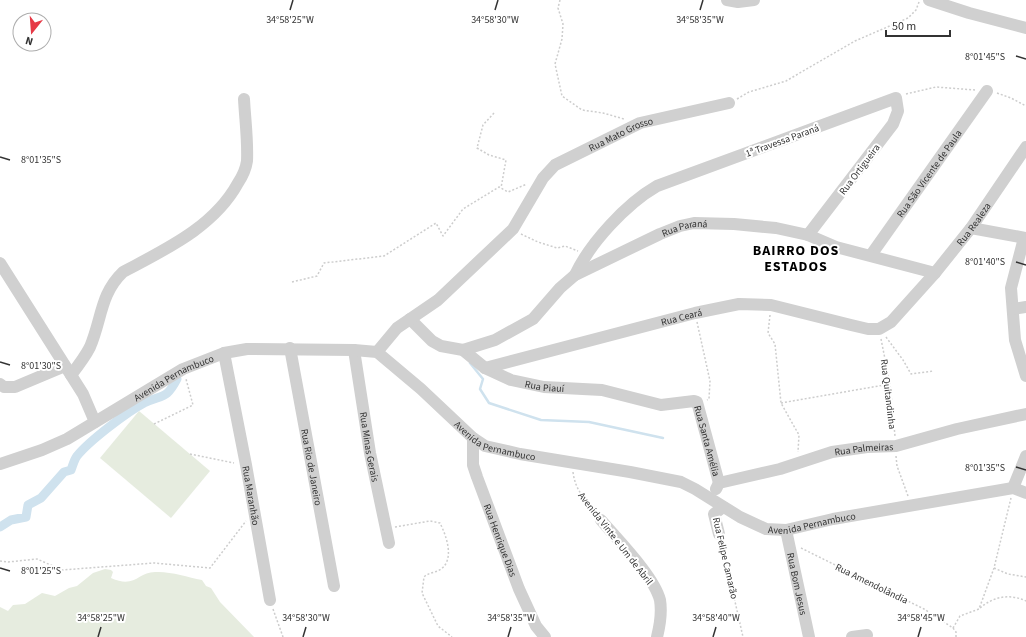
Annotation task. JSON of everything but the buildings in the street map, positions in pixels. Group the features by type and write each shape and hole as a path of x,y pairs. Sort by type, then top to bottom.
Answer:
{"street":[{"path":"726,0 738,2 754,0"},
{"path":"930,0 969,13 1026,28"},
{"name":"Rua São Vicente de Paula","path":"871,255 987,91"},
{"name":"Rua Ortigueira","path":"808,235 893,124 898,110 896,98"},
{"name":"1ª Travessa Paraná","path":"575,275 586,254 632,204 657,186 896,98"},
{"path":"0,384 4,387 16,388 68,371 90,346 106,294 114,281 123,272 199,228 221,209 242,178 247,162 244,99"},
{"name":"Rua Mato Grosso","path":"377,352 397,328 449,290 482,256 513,229 543,178 562,160 640,123 729,103"},
{"name":"Rua Realeza","path":"879,329 891,322 935,273 971,228 1026,147"},
{"name":"Rua Paraná","path":"463,350 495,340 533,319 560,288 575,275 660,234 680,226 694,223 734,224 776,228 808,235 836,247 935,273"},
{"path":"971,228 1025,238 1011,288 1015,340 1026,376"},
{"path":"0,264 83,394 95,422"},
{"name":"Rua Ceará","path":"485,368 695,312 739,304 771,305 857,326 879,329"},
{"path":"1013,309 1026,307"},
{"name":"Rua Piauí","path":"410,319 432,341 441,346 463,350 485,368 511,380 544,387 602,390 661,405 694,401 698,402"},
{"name":"Avenida Pernambuco","path":"0,464 60,442 183,369 224,353 247,348 290,348 377,352 473,438 485,446 571,463 666,478 695,489 754,525 787,536 833,519 1013,488"},
{"name":"Rua Rio de Janeiro","path":"290,348 334,586"},
{"name":"Rua Minas Gerais","path":"354,350 370,454 389,543"},
{"name":"Rua Maranhão","path":"224,353 246,464 270,600"},
{"name":"Rua Santa Amélia","path":"698,402 719,483"},
{"name":"Rua Palmeiras","path":"719,483 780,469 798,462 851,449 896,446 957,429 1026,414"},
{"name":"Rua Henrique Dias","path":"473,438 473,465 477,477 519,589 536,626 545,637"},
{"path":"1026,456 1013,488 1026,493"},
{"path":"712,500 719,483"},
{"name":"Rua Felipe Camarão","path":"719,534 714,514 723,507"},
{"name":"Avenida Vinte e Um de Abril","path":"601,520 649,577 656,589 660,600 657,637"},
{"name":"Rua Bom Jesus","path":"787,536 809,637"},
{"path":"852,637 867,635"}],"path":[{"path":"560,0 558,8 563,24 562,39 555,64 562,96 582,110 603,113 640,123"},
{"path":"729,103 749,92 786,81 855,41 908,18 916,10 920,0"},
{"path":"896,98 911,92 936,87 960,87 987,91 1011,98 1026,106"},
{"path":"494,113 483,125 477,148 489,155 506,160 501,188"},
{"path":"292,282 317,276 324,264 384,256 436,223 444,236 463,209 499,187 508,192 543,178"},
{"path":"513,229 538,242 557,248 565,246 586,254"},
{"path":"771,305 768,333 775,344 781,403 799,435 798,462"},
{"name":"Rua Santa Amélia","path":"695,312 710,381 709,399 698,402"},
{"path":"879,329 903,360 911,374 933,371"},
{"name":"Rua Quitandinha","path":"879,329 890,384 897,466 905,483 910,506"},
{"path":"154,424 193,405 183,369"},
{"path":"781,403 890,384"},
{"path":"190,454 246,464"},
{"name":"Avenida Vinte e Um de Abril","path":"571,463 577,488 601,520"},
{"path":"979,609 994,568 1013,488"},
{"path":"0,561 8,562 37,559 62,570 154,563 210,568 254,510"},
{"path":"387,528 430,521 440,523 446,535 448,549 446,562 441,569 424,577 422,593 438,626 452,637"},
{"name":"Rua Felipe Camarão","path":"719,534 744,637"},
{"name":"Rua Amendolândia","path":"787,536 924,609 953,628"},
{"path":"994,568 1008,574 1026,577"},
{"path":"956,637 956,632 953,628 960,616 979,609 990,600 1002,597 1026,601"},
{"path":"270,600 283,637"}],"shaded area":[{"path":"139,411 210,471 171,518 100,458"},
{"path":"105,569 113,572 111,578 126,582 136,579 144,574 155,572 173,573 202,580 206,586 211,588 220,602 254,637 0,637 0,607 8,611 13,605 25,604 42,593 55,596 69,588 77,586 93,573"}],"waterway":[{"path":"470,363 483,379 480,389 489,403 541,420 589,422 663,438"},
{"path":"0,527 11,520 26,517 28,505 41,498 64,472 71,470 77,456 90,443 137,407 164,396 177,379"}],"district":[{"name":"BAIRRO DOS ESTADOS","path":"796,258"}]}
